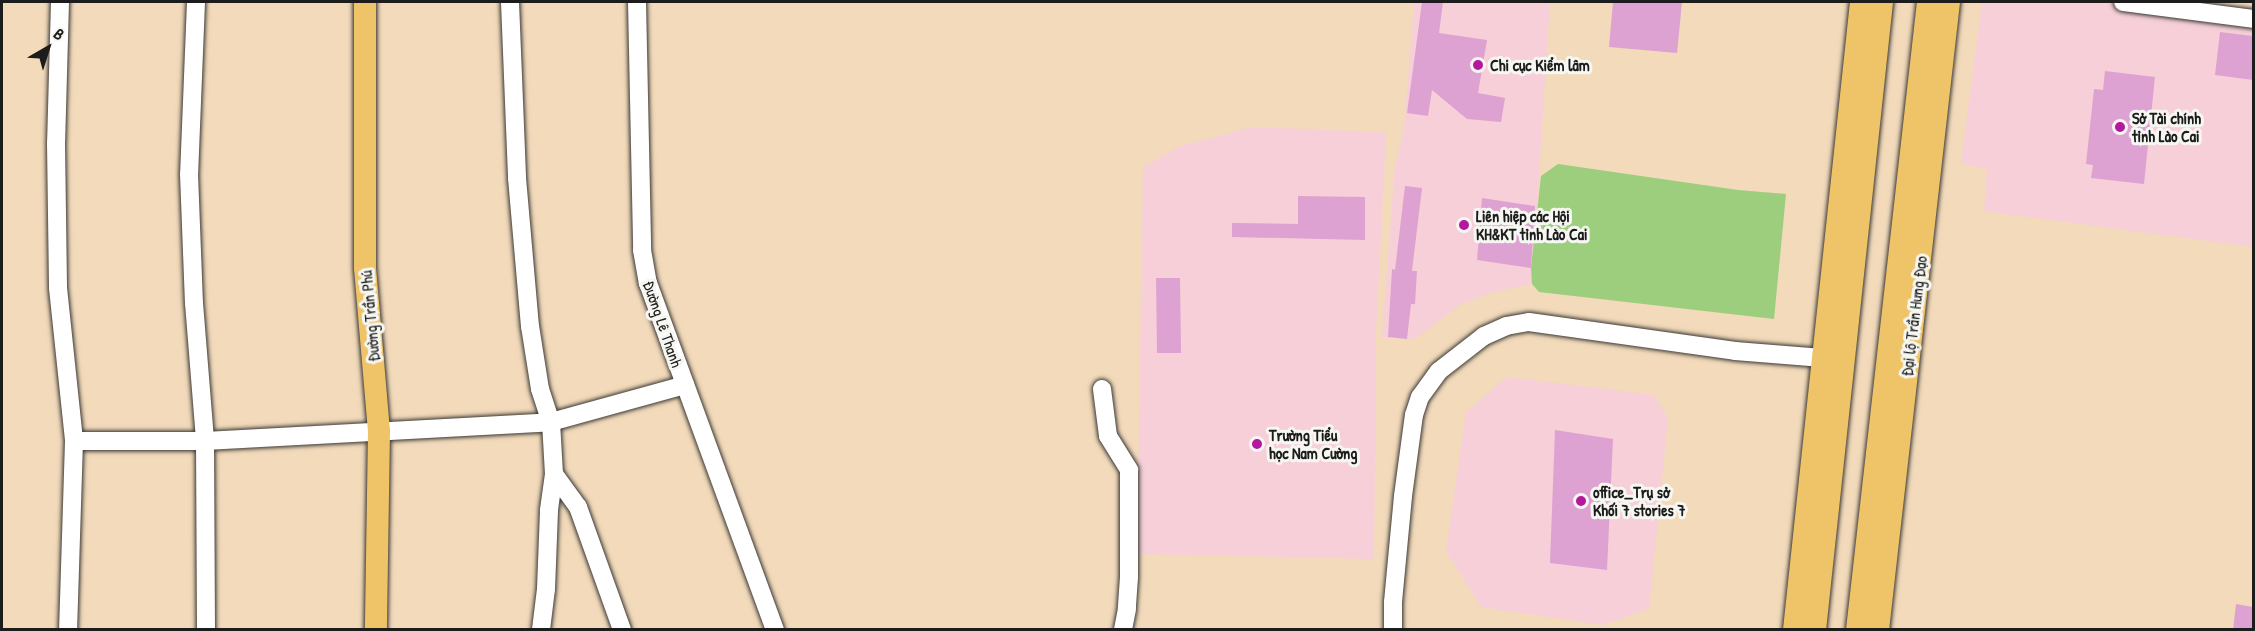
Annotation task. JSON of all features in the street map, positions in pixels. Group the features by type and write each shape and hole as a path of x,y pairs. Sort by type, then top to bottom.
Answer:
{"main road":[{"name":"Đường Trần Phú","path":"365,2 365,268 379,430 376,630"},
{"path":"1794,630 1861,2"},
{"path":"1815,630 1882,2"},
{"name":"Đại lộ Trần Hưng Đạo","path":"1857,630 1928,2"},
{"name":"Đại lộ Trần Hưng Đạo","path":"1878,630 1949,2"}],"street":[{"path":"60,2 56,183 58,288 74,441 68,630"},
{"path":"196,2 189,174 194,303 205,441 206,630"},
{"path":"510,2 517,178 529,315 535,368 551,422 554,474 549,511 546,589 541,630"},
{"name":"Đường Lê Thanh","path":"637,2 644,268 775,630"},
{"path":"2124,2 2253,19"},
{"path":"1393,630 1400,519 1414,415 1420,398 1438,371 1484,336 1506,326 1529,322 1735,351 1823,358"},
{"path":"74,441 205,441 551,422 685,385"},
{"path":"1102,389 1108,436 1129,470 1129,577 1123,630"},
{"path":"554,474 578,507 622,630"}],"shaded area":[{"path":"1414,2 1550,2 1532,284 1489,293 1460,305 1415,339 1382,337 1395,165 1404,129"},
{"path":"1982,2 2088,2 2253,22 2253,247 1984,211 1987,169 1961,163"},
{"name":"Trường Tiểu học Nam Cường","path":"1252,127 1386,132 1376,335 1374,559 1137,554 1143,167 1180,146"},
{"path":"1507,377 1654,395 1668,418 1649,609 1603,625 1481,607 1446,551 1466,412"}],"green space":[{"path":"1558,164 1738,190 1786,194 1774,319 1539,292 1532,284 1531,268 1541,176"}],"building":[{"path":"1422,2 1443,2 1439,33 1487,40 1478,93 1505,98 1501,122 1467,119 1432,90 1428,116 1407,113"},
{"path":"1613,2 1682,2 1677,53 1609,47"},
{"path":"2220,32 2253,36 2253,80 2215,75"},
{"name":"Sở Tài chính tỉnh Lào Cai","path":"2105,71 2155,77 2144,184 2091,178 2093,165 2086,164 2094,89 2103,90"},
{"path":"1405,186 1422,188 1412,271 1417,271 1415,304 1411,304 1407,339 1388,337 1392,269 1395,270"},
{"path":"1298,196 1365,197 1365,240 1232,237 1232,223 1298,224"},
{"path":"1482,198 1535,206 1531,268 1477,260"},
{"path":"1156,278 1180,278 1181,353 1157,353"},
{"name":"office_Trụ sở Khối 7 stories 7","path":"1555,430 1613,439 1607,570 1550,563"},
{"path":"2236,604 2253,607 2253,630 2233,630"}],"place":[{"name":"Chi cục Kiểm lâm","path":"1478,65"},
{"name":"Sở Tài chính tỉnh Lào Cai","path":"2120,127"},
{"name":"Liên hiệp các Hội KH&KT tỉnh Lào Cai","path":"1464,225"},
{"name":"Trường Tiểu học Nam Cường","path":"1257,444"},
{"name":"office_Trụ sở Khối 7 stories 7","path":"1581,501"}]}
